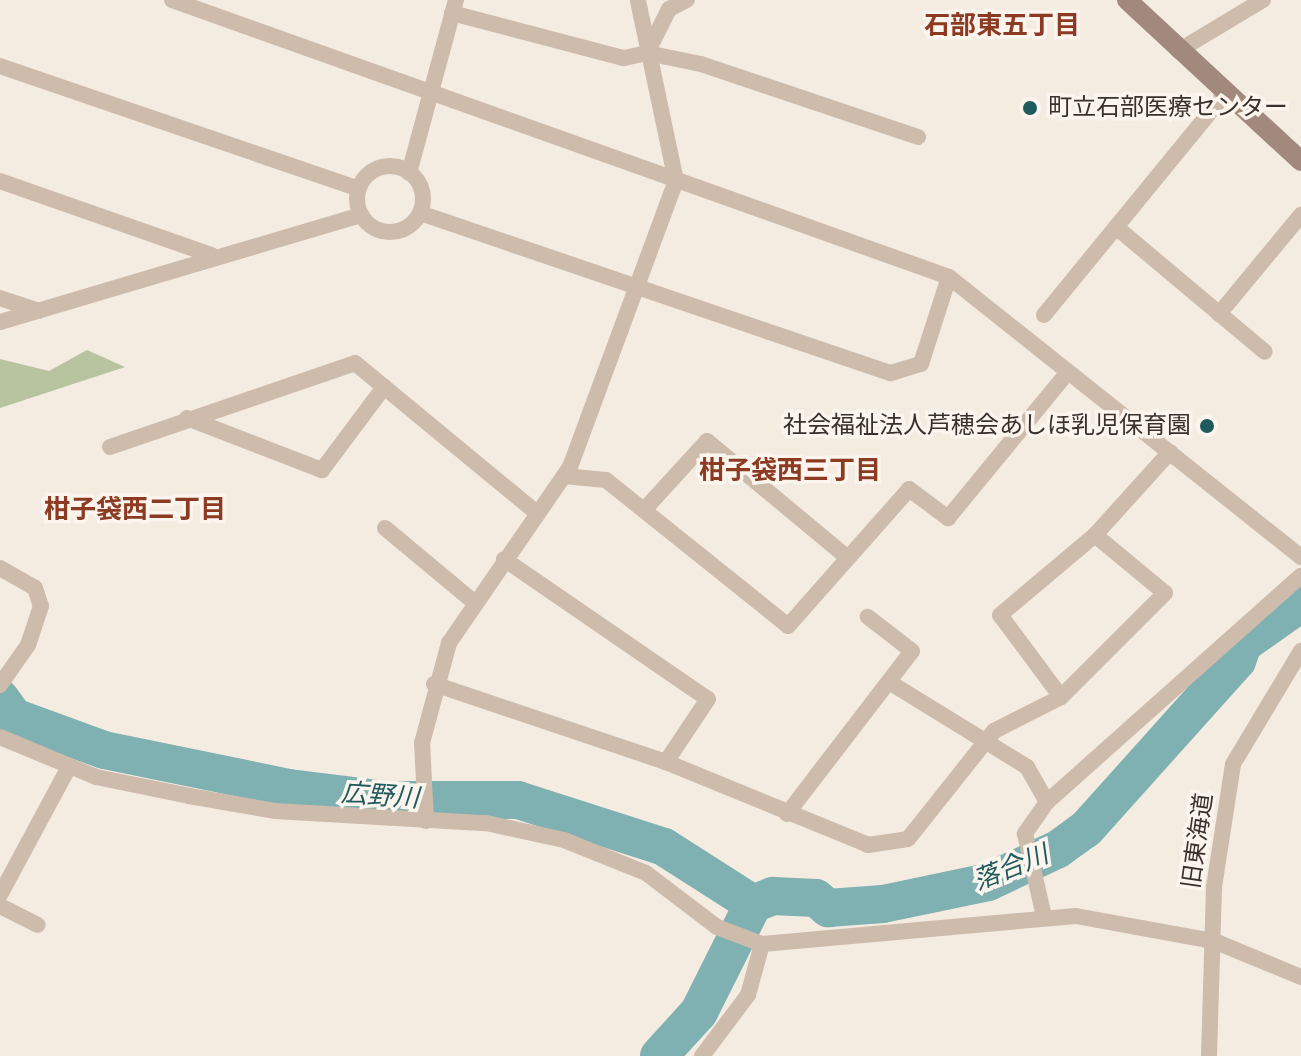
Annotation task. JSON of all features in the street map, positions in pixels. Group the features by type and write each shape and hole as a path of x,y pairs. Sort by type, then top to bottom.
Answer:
{"main road":[{"path":"1127,0 1224,95 1301,161"}],"street":[{"path":"172,0 949,277 1301,557"},
{"path":"426,821 422,743 434,684 475,603 564,476 676,181 638,0"},
{"path":"647,53 669,9 687,0"},
{"path":"1178,51 1263,0"},
{"path":"409,173 428,92 454,7 624,58 647,53 918,137"},
{"path":"0,66 359,189"},
{"path":"1044,315 1224,95"},
{"path":"380,168 409,173 422,191 420,213 396,232 376,229 361,215 359,189 380,168"},
{"path":"0,181 211,255"},
{"path":"420,213 637,282 891,373 921,364 949,277"},
{"path":"0,322 211,255 361,215"},
{"path":"1219,314 1301,215"},
{"path":"1116,227 1265,352"},
{"path":"0,298 39,311"},
{"path":"110,447 187,418 355,363 536,512"},
{"path":"564,476 606,480 788,626 909,489 948,518 1067,373"},
{"path":"187,418 322,470 384,387"},
{"path":"644,510 707,441 848,558"},
{"path":"1061,697 1000,615 1095,535 1170,452"},
{"path":"385,528 475,603"},
{"path":"434,684 666,762 868,845 908,839 989,738 1061,697 1165,593 1095,535"},
{"path":"504,559 708,699 666,762"},
{"path":"0,568 35,588 41,606 28,645 0,685"},
{"path":"1044,916 1025,834 1047,802 1301,576"},
{"path":"787,814 912,651 868,617"},
{"name":"旧東海道","path":"1209,1056 1214,887 1233,764 1301,651"},
{"path":"889,682 989,738 1027,767 1047,802"},
{"path":"1,740 69,767 275,811 426,821 564,840 646,873 717,927 762,944 1044,916 1214,941 1301,977"},
{"path":"0,895 69,767"},
{"path":"0,906 38,925"},
{"path":"709,1054 748,995 762,944"}],"green space":[{"path":"87,350 125,367 0,408 0,359 49,371"}],"waterway":[{"name":"落合川","path":"659,1056 699,1012 753,904 773,896 816,898 828,908 883,904 988,882 1058,849 1086,829 1237,661 1243,644 1301,603"},
{"name":"広野川","path":"0,698 14,717 104,750 289,788 386,800 518,800 664,847 753,904"}],"place":[{"name":"町立石部医療センター","path":"1030,108"},
{"name":"社会福祉法人芦穂会あしほ乳児保育園","path":"1207,426"}],"district":[{"name":"石部東五丁目","path":"1002,26"},
{"name":"柑子袋西三丁目","path":"790,471"},
{"name":"柑子袋西二丁目","path":"135,510"}]}
